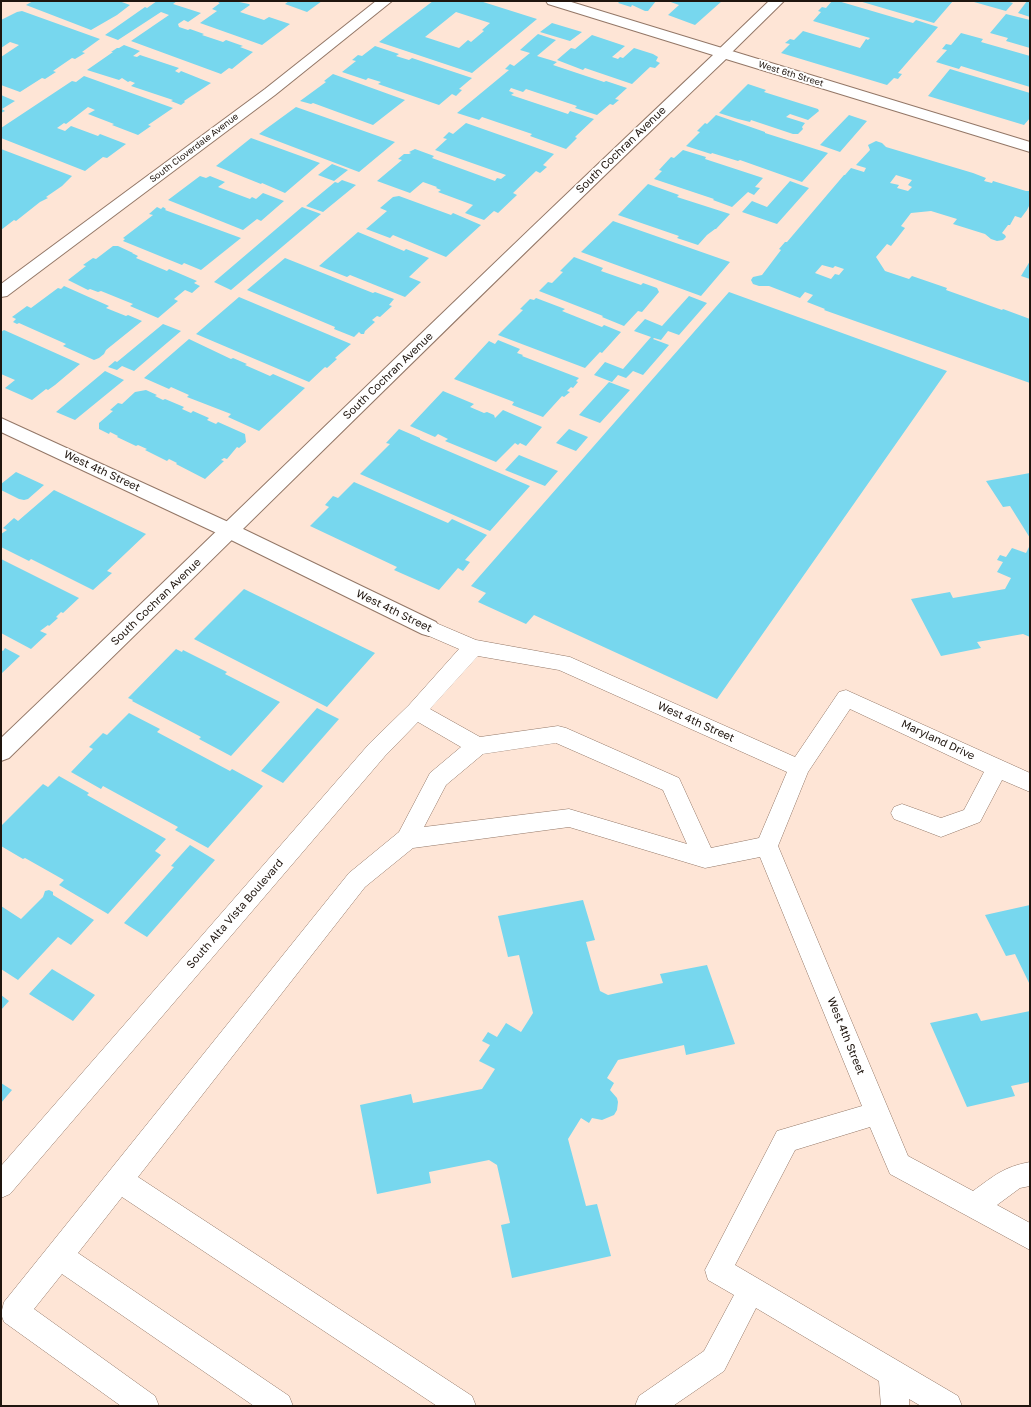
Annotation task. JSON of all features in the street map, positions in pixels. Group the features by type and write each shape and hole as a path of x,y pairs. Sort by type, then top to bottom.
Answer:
{"street":[{"name":"South Cloverdale Avenue","path":"1,292 270,92 385,1"},
{"name":"West 6th Street","path":"553,1 1030,147"},
{"name":"South Cochran Avenue","path":"1,752 230,531 596,173 777,1"},
{"name":"West 4th Street","path":"1,424 230,531 429,628"}],"lane":[{"name":"West 4th Street","path":"429,628 472,648 563,663 799,768"},
{"name":"South Alta Vista Boulevard","path":"1,1185 377,750 416,711 472,648"},
{"name":"Maryland Drive","path":"799,768 846,698 1030,783"},
{"path":"416,711 477,746"},
{"path":"145,1406 14,1312 357,880 406,839 438,779 477,746 558,734 671,784 705,859"},
{"path":"406,839 569,818 705,859 767,846 799,768"},
{"path":"902,813 941,828 972,816 997,768"},
{"name":"West 4th Street","path":"767,846 899,1165 1030,1238"},
{"path":"877,1113 786,1140 718,1270 948,1406"},
{"path":"974,1206 1014,1177 1030,1174"},
{"path":"120,1180 462,1406"},
{"path":"59,1256 279,1406"},
{"path":"649,1406 714,1361 751,1290"},
{"path":"893,1373 895,1406"}],"building":[{"path":"33,1 119,1 130,5 117,15 91,30 26,5"},
{"path":"157,1 177,1 173,4 201,13 188,22 184,20 178,24 179,27 188,30 190,29 223,42 226,40 243,46 240,47 253,52 232,69 229,68 221,74 131,41 169,15 161,12 118,40 105,35 145,7 147,8"},
{"path":"221,1 234,1 249,4 250,5 240,12 264,20 269,17 290,24 262,45 200,23 217,11 212,9"},
{"path":"289,1 322,1 307,12 285,4"},
{"path":"433,1 480,1 537,19 472,73 379,42","holes":["456,12 490,23 482,30 484,31 471,42 468,40 459,48 425,37"]},
{"path":"620,1 656,1 648,11 645,11 632,5 631,7 618,3"},
{"path":"668,1 722,1 695,25 668,15 679,5"},
{"path":"832,1 838,1 913,23 916,20 938,27 898,73 902,74 898,79 894,78 887,85 781,53 790,44 785,43 790,39 794,40 803,31 860,48 866,39 868,40 870,38 813,21 821,12 818,11 822,7 826,8"},
{"path":"859,1 953,1 934,23"},
{"path":"1006,1 1013,3 1006,11 974,2"},
{"path":"1027,1 1030,1 1030,17 1018,13"},
{"path":"22,11 100,39 82,52 85,53 75,59 72,58 53,71 56,72 45,79 42,78 20,92 1,85 1,57 19,45 10,42 1,48 1,20"},
{"path":"1006,14 1030,20 1030,48 1006,41 1008,38 990,33"},
{"path":"552,23 582,32 570,41 540,32"},
{"path":"961,33 983,39 981,42 1030,56 1030,87 961,66 959,69 936,62 947,50 942,49 946,44 951,45"},
{"path":"538,34 556,40 537,56 557,62 553,65 627,88 615,99 619,100 613,105 610,104 597,115 575,108 577,106 526,89 523,92 511,88 509,91 514,93 511,95 568,114 570,111 594,119 575,137 577,138 566,149 530,136 532,134 482,117 479,120 457,113 509,70 505,69 510,64 514,66 530,53 520,50"},
{"path":"592,35 625,46 612,57 618,59 620,57 623,58 634,48 653,54 658,57 656,61 660,63 655,68 650,67 632,84 585,68 583,70 557,60 571,48 575,49"},
{"path":"124,45 140,51 133,56 137,57 140,55 179,68 175,71 179,73 181,71 211,83 184,101 185,102 181,105 171,101 173,100 131,86 135,83 130,81 128,82 122,78 119,80 87,70 113,52 111,52"},
{"path":"375,46 399,54 396,56 409,60 412,58 472,78 459,89 462,90 456,96 452,94 439,105 378,84 381,82 368,78 366,80 342,72 356,61 352,60 358,55 362,56"},
{"path":"950,69 1030,93 1030,118 1024,125 928,96"},
{"path":"333,74 405,100 373,125 313,103 311,104 300,101 326,82 324,81"},
{"path":"84,76 173,108 148,125 151,126 138,135 88,114 95,110 88,107 66,124 64,123 57,128 65,131 71,126 98,136 100,134 126,144 107,158 103,157 85,171 1,138 1,128 72,81 76,82"},
{"path":"748,84 766,90 764,92 818,109 819,111 808,120 790,114 786,117 805,123 802,127 803,129 798,134 793,134 751,120 750,122 719,113"},
{"path":"1,95 15,101 2,109 5,111 1,113"},
{"path":"296,107 395,142 359,172 259,134"},
{"path":"716,115 765,133 828,153 802,182 740,160 738,161 712,153 711,154 686,146 700,132 697,131"},
{"path":"849,115 867,121 840,152 820,145"},
{"path":"466,123 554,154 543,165 547,167 540,173 536,171 513,193 517,195 498,213 494,211 484,220 465,213 473,205 438,192 441,190 436,188 437,187 423,182 410,193 377,181 402,160 398,159 404,154 411,153 409,152 415,149 434,156 432,158 495,181 497,178 501,179 506,175 435,150 447,139 443,138 449,132 453,134"},
{"path":"251,138 320,163 285,193 216,166"},
{"path":"876,141 882,143 886,147 973,173 986,178 984,181 992,183 993,181 1030,191 1030,204 1027,210 1021,218 1015,216 1010,225 1008,225 1002,233 1006,237 1003,240 997,241 991,239 985,234 953,224 957,219 931,211 911,213 901,226 905,228 891,246 887,244 876,257 885,271 909,279 912,276 947,288 946,290 1030,319 1030,383 824,310 825,309 807,302 813,295 805,292 800,298 769,286 759,286 753,284 751,280 753,277 762,275 781,250 779,249 785,242 787,242 844,175 851,168 864,172 866,168 856,165 870,150 868,145","holes":["896,175 912,180 908,185 912,187 908,191 897,188 899,185 890,183","822,265 833,268 835,266 844,269 839,275 835,274 831,279 815,273"]},
{"path":"1,149 72,176 62,186 46,197 48,198 1,230"},
{"path":"683,150 706,157 705,159 763,178 755,187 760,188 754,195 748,192 732,207 713,200 714,199 654,179 662,171 659,170 671,157 674,158"},
{"path":"332,164 348,170 334,181 318,175"},
{"path":"200,176 206,178 210,176 225,182 218,187 250,199 252,197 256,199 263,193 284,201 261,221 257,219 243,230 168,200"},
{"path":"342,180 356,185 323,212 306,206 335,182 338,183"},
{"path":"790,181 809,188 777,224 742,212 752,201 767,207"},
{"path":"648,184 679,195 677,197 730,214 698,245 677,238 679,236 618,215"},
{"path":"399,196 451,215 453,213 481,225 446,257 393,235 390,238 366,229 387,211 380,208 393,197"},
{"path":"157,207 161,209 163,207 166,209 165,210 241,238 201,270 184,263 182,265 123,241 125,239 123,238 153,215 149,214"},
{"path":"302,207 321,214 231,290 214,282"},
{"path":"613,221 730,262 701,296 581,252"},
{"path":"358,232 404,251 406,249 429,258 409,277 421,282 405,297 350,275 347,277 319,266"},
{"path":"113,246 118,246 138,256 136,258 167,271 169,269 197,281 194,283 200,286 192,293 185,290 174,299 178,301 158,318 130,306 133,304 101,291 98,292 90,289 88,290 68,280 86,266 83,265 93,258 96,259"},
{"path":"574,257 603,268 601,271 641,285 643,283 657,288 659,292 642,312 638,311 624,326 602,317 603,316 539,291 548,282 552,283 563,272 560,271"},
{"path":"285,258 373,293 375,292 394,299 389,305 392,306 380,317 377,316 372,320 375,322 365,331 364,334 359,332 354,337 334,329 335,327 247,290"},
{"path":"1030,261 1030,279 1021,276"},
{"path":"64,286 109,306 106,308 142,321 106,350 104,354 94,360 63,346 66,344 19,323 17,324 13,322 16,319 12,317 27,306 31,308 58,288 61,289"},
{"path":"729,292 947,371 717,699 534,615 526,624 478,602 486,593 471,586"},
{"path":"689,296 707,303 679,335 668,331 661,340 653,339 669,345 643,375 633,371 626,378 618,375 612,382 594,375 605,362 623,369 651,337 634,331 645,319 662,326"},
{"path":"239,297 351,344 335,358 337,359 327,368 325,367 309,382 196,334"},
{"path":"536,298 565,309 562,311 602,327 604,325 621,332 602,353 600,352 585,368 498,335 523,310 520,309 530,299 534,300"},
{"path":"163,324 181,331 134,371 122,366 117,370 108,367 115,361 117,362"},
{"path":"4,330 80,364 55,385 48,390 46,389 32,400 5,388 15,380 1,374 1,332"},
{"path":"189,339 231,359 233,358 247,364 245,365 270,376 273,374 305,388 259,431 228,417 231,414 187,397 189,395 171,387 169,389 144,378"},
{"path":"498,340 520,349 517,353 523,355 522,356 579,378 576,381 578,382 573,388 571,387 567,391 570,392 564,397 562,396 543,417 512,405 514,402 454,379 489,341 495,344"},
{"path":"105,371 124,380 75,420 56,412"},
{"path":"609,382 630,390 600,423 579,415"},
{"path":"146,390 157,395 155,396 163,400 165,399 184,407 182,409 191,413 193,411 209,418 207,420 216,424 218,422 245,434 246,442 239,448 237,447 227,459 224,458 221,460 224,461 205,479 169,459 167,461 145,450 147,449 138,445 136,446 110,432 109,434 99,429 99,423 113,411 110,410 118,403 122,404 135,392"},
{"path":"443,391 474,404 470,407 484,413 487,412 494,415 495,418 503,410 542,427 526,446 520,443 518,445 515,443 496,462 445,441 448,439 438,434 435,437 410,426"},
{"path":"399,429 530,486 490,531 360,474 390,444 386,443"},
{"path":"569,429 588,437 576,451 556,443"},
{"path":"519,455 558,471 545,486 505,470"},
{"path":"16,472 44,485 28,499 24,500 1,490 1,484"},
{"path":"1030,473 1030,538 1010,506 1003,507 986,481"},
{"path":"354,482 448,523 452,519 487,535 465,560 470,562 463,571 458,568 439,590 394,570 397,567 310,526 329,507 325,505 333,496 338,498"},
{"path":"54,490 146,534 107,571 112,573 93,590 31,559 29,561 1,547 1,534 7,530 3,528 14,518 18,521"},
{"path":"1030,545 1030,637 1023,634 977,642 981,648 941,656 911,599 950,592 953,598 1005,589 1011,578 997,572 1003,562 997,560 1000,555 1006,557 1012,548 1026,553"},
{"path":"1,559 79,598 63,613 61,612 56,617 58,618 49,626 48,625 40,631 47,634 31,649 1,633"},
{"path":"244,589 375,653 327,707 194,639"},
{"path":"5,648 20,656 1,674 1,650 3,651"},
{"path":"176,649 182,652 183,650 227,672 225,674 280,702 231,756 199,739 201,737 128,698"},
{"path":"317,708 339,719 283,783 261,771"},
{"path":"129,713 160,729 157,732 230,771 232,769 263,786 208,848 175,830 178,827 103,786 101,789 71,772 93,749 89,747 103,733 107,735"},
{"path":"59,776 89,793 87,795 166,839 155,851 161,855 108,914 59,885 64,880 1,846 1,826 43,784 48,787"},
{"path":"190,845 215,860 147,937 124,923 174,867 171,866"},
{"path":"49,890 53,892 53,895 94,920 71,945 58,937 18,980 1,969 1,906 21,919 43,897 45,891"},
{"path":"583,900 595,940 586,942 600,991 608,995 663,983 660,974 707,965 735,1044 686,1055 684,1045 618,1060 607,1078 614,1083 610,1090 617,1098 618,1102 617,1110 614,1115 602,1120 592,1118 589,1123 581,1118 568,1139 586,1206 597,1204 611,1256 512,1278 501,1225 510,1223 497,1165 489,1160 429,1172 431,1183 377,1194 360,1105 411,1094 413,1103 482,1089 495,1069 479,1061 490,1045 482,1041 488,1032 497,1037 506,1023 521,1032 533,1013 519,955 508,957 498,916"},
{"path":"1030,905 1030,985 1015,954 1006,956 985,915"},
{"path":"52,969 95,995 73,1021 29,994"},
{"path":"1,995 9,1001 1,1010"},
{"path":"1030,1011 1030,1082 1011,1086 1015,1096 967,1107 930,1023 977,1013 981,1021"},
{"path":"1,1083 12,1090 1,1103"}]}
